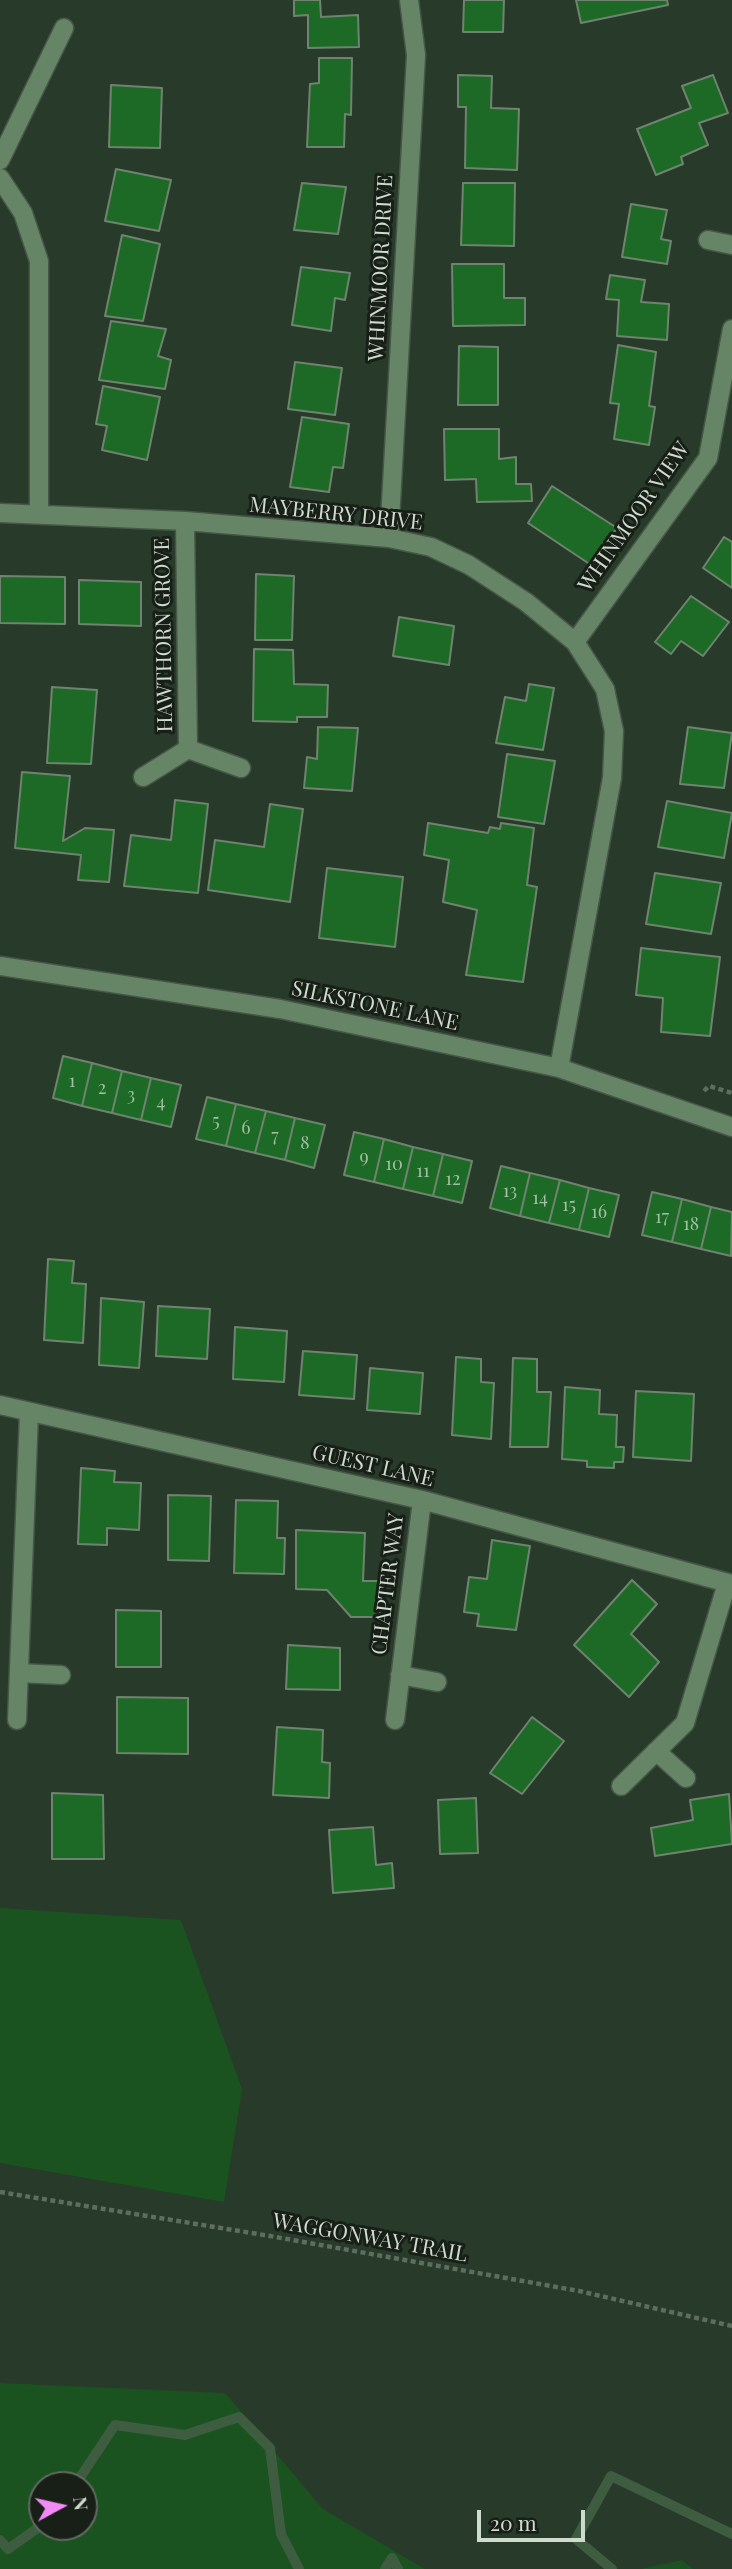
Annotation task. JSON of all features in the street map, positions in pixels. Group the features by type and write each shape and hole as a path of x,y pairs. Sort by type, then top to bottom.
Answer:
{"street":[{"name":"WHINMOOR DRIVE","path":"389,538 416,55 409,0"},
{"path":"0,160 64,28"},
{"path":"0,178 23,213 39,261 39,512"},
{"path":"708,240 732,245"},
{"name":"WHINMOOR VIEW","path":"575,642 708,458 732,329"},
{"name":"MAYBERRY DRIVE","path":"0,513 39,512 185,521 389,538 431,547 469,565 526,602 575,642 605,689 614,731 612,778 559,1068"},
{"name":"HAWTHORN GROVE","path":"185,521 188,748"},
{"name":"HAWTHORN GROVE","path":"188,748 241,768"},
{"name":"HAWTHORN GROVE","path":"143,777 188,748"},
{"name":"SILKSTONE LANE","path":"0,966 280,1009 559,1068 732,1127"},
{"name":"GUEST LANE","path":"0,1405 422,1500 730,1584"},
{"path":"17,1720 29,1413"},
{"name":"CHAPTER WAY","path":"395,1720 422,1500"},
{"path":"621,1786 685,1723 730,1584"},
{"path":"19,1673 61,1675"},
{"name":"CHAPTER WAY","path":"400,1675 437,1682"},
{"path":"656,1751 686,1778"}],"path":[{"name":"WAGGONWAY TRAIL","path":"0,2192 270,2235 579,2291 732,2326"}],"green space":[{"path":"0,1908 181,1920 242,2089 224,2202 0,2163"},
{"path":"0,2383 225,2393 323,2509 425,2569 0,2569"},
{"path":"682,2560 693,2569 641,2569"}],"building":[{"path":"294,0 320,0 321,17 358,15 359,47 308,48 308,15 294,16"},
{"path":"464,0 504,0 503,32 463,32"},
{"path":"576,0 667,0 668,5 581,23"},
{"path":"319,58 352,58 351,115 345,114 344,147 307,147 310,84 319,83"},
{"path":"458,75 492,76 491,108 519,109 517,170 465,168 466,107 458,107"},
{"path":"713,75 728,113 699,123 708,145 681,157 683,164 656,175 637,129 691,108 682,86"},
{"path":"111,85 162,88 160,148 109,147"},
{"path":"116,169 171,180 159,231 105,221"},
{"path":"302,183 346,187 338,234 294,230"},
{"path":"463,183 515,183 514,246 461,245"},
{"path":"631,204 667,210 661,239 671,241 667,264 622,257"},
{"path":"122,235 160,244 143,321 105,316"},
{"path":"452,264 504,264 504,298 525,298 525,325 453,326"},
{"path":"301,267 350,273 345,300 335,298 331,331 292,325"},
{"path":"610,275 645,280 641,302 669,304 667,340 617,336 619,300 606,299"},
{"path":"111,321 166,329 158,356 171,360 165,389 99,380"},
{"path":"618,345 656,352 649,406 655,407 649,445 614,439 619,404 610,403"},
{"path":"459,346 498,347 498,405 458,405"},
{"path":"295,362 342,368 335,415 288,409"},
{"path":"103,386 160,397 147,460 102,450 107,426 96,424"},
{"path":"302,417 349,424 343,468 333,467 329,492 290,487"},
{"path":"444,429 499,429 499,459 516,457 516,484 531,484 532,501 477,502 476,479 445,480"},
{"path":"552,486 617,528 591,565 528,523"},
{"path":"724,537 732,542 732,588 703,568"},
{"path":"256,574 294,576 292,640 255,640"},
{"path":"0,576 65,577 65,624 0,623"},
{"path":"79,580 141,582 141,626 79,624"},
{"path":"691,596 729,622 703,656 681,641 671,654 655,642"},
{"path":"399,617 454,626 449,665 393,656"},
{"path":"254,649 293,650 294,684 328,685 327,717 297,717 297,722 253,721"},
{"path":"529,684 554,688 543,750 496,743 505,697 526,701"},
{"path":"52,687 97,690 91,764 47,763"},
{"path":"318,727 358,728 352,791 304,788 307,757 317,759"},
{"path":"688,727 732,733 724,788 680,784"},
{"path":"507,754 555,761 544,824 498,817"},
{"path":"22,772 70,776 63,841 85,828 114,830 109,882 78,880 81,855 15,848"},
{"path":"175,800 208,804 198,893 124,886 131,835 171,840"},
{"path":"667,801 732,813 724,858 658,847"},
{"path":"270,804 303,809 290,902 208,890 215,840 264,847"},
{"path":"428,823 488,833 490,827 500,829 501,823 534,828 527,885 537,887 523,982 466,975 477,910 443,902 449,860 424,855"},
{"path":"327,868 403,877 395,947 319,938"},
{"path":"655,873 721,883 711,934 646,924"},
{"path":"641,948 720,957 710,1036 661,1032 663,998 636,995"},
{"path":"63,1056 92,1063 82,1106 53,1098"},
{"path":"92,1063 122,1071 112,1113 82,1106"},
{"path":"122,1071 151,1078 141,1120 112,1113"},
{"path":"151,1078 181,1085 171,1127 141,1120"},
{"path":"207,1097 236,1104 226,1146 196,1139"},
{"path":"236,1104 266,1111 255,1153 226,1146"},
{"path":"266,1111 295,1118 285,1160 255,1153"},
{"path":"295,1118 325,1125 314,1168 285,1160"},
{"path":"354,1132 384,1139 374,1182 344,1175"},
{"path":"384,1139 413,1147 403,1189 374,1182"},
{"path":"413,1147 443,1154 433,1196 403,1189"},
{"path":"443,1154 472,1161 462,1203 433,1196"},
{"path":"501,1166 530,1173 520,1216 490,1208"},
{"path":"530,1173 560,1180 549,1223 520,1216"},
{"path":"560,1180 589,1188 579,1230 549,1223"},
{"path":"589,1188 619,1195 609,1237 579,1230"},
{"path":"652,1192 682,1199 672,1242 642,1235"},
{"path":"682,1199 711,1207 701,1249 672,1242"},
{"path":"711,1207 732,1212 731,1256 701,1249"},
{"path":"48,1259 74,1261 72,1283 86,1284 83,1343 44,1340"},
{"path":"101,1298 144,1302 139,1368 99,1365"},
{"path":"158,1306 210,1309 207,1359 156,1356"},
{"path":"235,1327 287,1331 284,1382 233,1379"},
{"path":"303,1351 357,1355 354,1399 299,1395"},
{"path":"456,1357 481,1359 481,1382 494,1383 491,1439 452,1435"},
{"path":"513,1358 537,1359 537,1392 551,1392 548,1447 510,1447"},
{"path":"370,1368 423,1373 420,1414 367,1410"},
{"path":"565,1387 600,1390 599,1414 617,1415 616,1447 624,1447 623,1462 614,1462 614,1468 587,1467 587,1461 562,1459"},
{"path":"636,1391 694,1394 691,1461 633,1457"},
{"path":"81,1468 115,1471 114,1482 141,1483 139,1530 107,1528 107,1545 78,1544"},
{"path":"168,1495 211,1496 209,1561 168,1560"},
{"path":"236,1500 278,1501 277,1538 285,1538 284,1574 234,1573"},
{"path":"296,1530 365,1533 363,1581 380,1581 380,1617 351,1617 327,1590 296,1589"},
{"path":"492,1540 530,1546 516,1630 477,1626 479,1614 464,1612 469,1577 487,1579"},
{"path":"632,1580 657,1604 631,1634 659,1662 629,1697 574,1645"},
{"path":"116,1610 161,1611 161,1667 116,1667"},
{"path":"288,1645 340,1648 340,1690 286,1689"},
{"path":"117,1697 188,1698 188,1754 117,1753"},
{"path":"532,1717 564,1741 522,1794 490,1773"},
{"path":"277,1727 323,1730 322,1762 330,1763 329,1798 273,1795"},
{"path":"52,1793 103,1795 104,1859 52,1859"},
{"path":"729,1794 732,1844 655,1856 651,1828 693,1820 690,1800"},
{"path":"476,1798 478,1853 440,1854 438,1800"},
{"path":"373,1827 376,1865 392,1863 394,1888 333,1893 329,1830"}],"waterway":[{"path":"84,2471 115,2425 185,2435 239,2417 270,2448 281,2534 299,2569"},
{"path":"612,2569 576,2539 611,2476 732,2534"},
{"path":"0,2540 8,2549 28,2535"},
{"path":"385,2569 392,2558 398,2569"}]}
